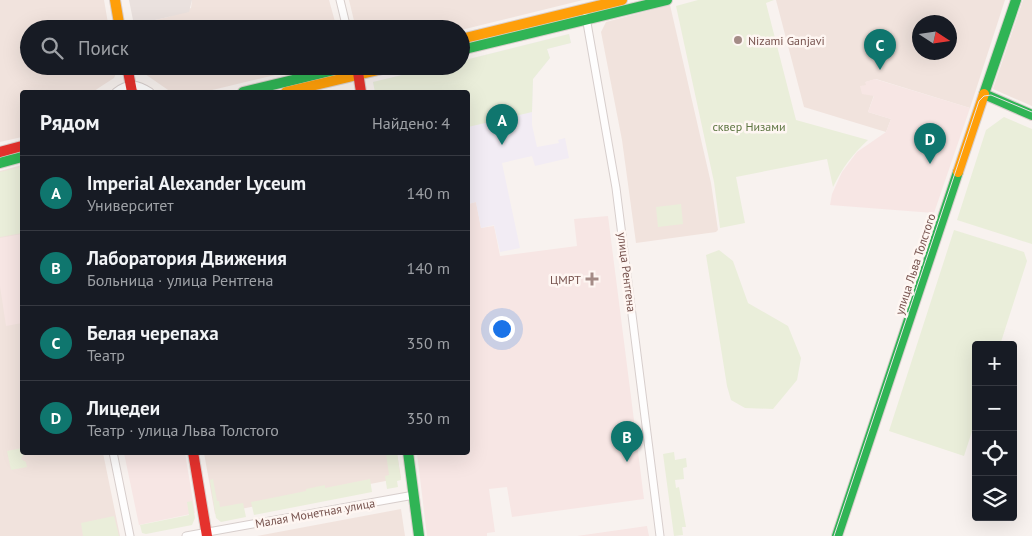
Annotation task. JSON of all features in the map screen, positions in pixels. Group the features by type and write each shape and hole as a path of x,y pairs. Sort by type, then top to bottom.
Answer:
{"main road":[{"path":"115,0 118,20"},
{"path":"470,47 586,14 622,0"},
{"path":"470,37 667,0"},
{"name":"улица Льва Толстого","path":"837,536 1016,0"},
{"path":"129,75 131,89"},
{"path":"251,90 314,75"},
{"path":"293,90 344,75"},
{"path":"359,75 361,90"},
{"path":"984,94 1032,115"},
{"path":"0,152 20,147"},
{"path":"0,163 20,158"},
{"path":"194,455 207,534"},
{"path":"408,455 419,536"}],"street":[{"path":"340,0 345,20"},
{"name":"улица Рентгена","path":"586,14 616,188 660,536"},
{"path":"119,90 138,86 146,90"},
{"path":"114,455 130,536"},
{"name":"Малая Монетная улица","path":"186,536 207,534 414,494"}],"shaded area":[{"path":"0,0 104,0 107,20 20,20 20,75 115,75 114,78 96,90 20,90 20,137 0,142"},
{"path":"129,0 192,0 189,12 155,20 133,20"},
{"path":"192,0 329,0 335,20 154,20 191,8"},
{"path":"349,0 583,0 470,28 470,20 354,20"},
{"path":"776,0 1005,0 970,108 876,79 866,82 868,94 874,95 868,112 891,119 886,132 804,107"},
{"path":"1023,0 1032,0 1032,106 993,89"},
{"path":"670,5 711,183 718,230 716,232 636,243 622,140 601,32 606,22"},
{"path":"569,34 571,43 547,49 550,58 533,79 532,125 537,147 559,143 558,140 565,138 569,158 535,166 532,156 502,163 520,248 500,252 494,225 481,228 476,202 470,204 470,90 375,90 373,82 402,75 470,75 470,59"},
{"path":"146,75 275,75 212,90 168,90"},
{"path":"875,79 970,108 934,213 830,205 832,194 842,172 857,152 886,132 891,119 868,112 874,96 862,94 860,86 866,85 865,82"},
{"path":"20,166 20,455 103,455 120,536 0,536 0,171"},
{"path":"476,202 481,228 494,226 500,256 577,246 574,219 608,216 644,499 512,517 507,487 489,489 495,532 487,533 487,536 427,536 417,455 470,455 470,204"},
{"path":"20,234 20,323 6,326 0,286 0,238"},
{"path":"124,455 185,455 195,513 139,525"},
{"path":"204,455 397,455 401,478 215,514"},
{"path":"401,509 405,536 257,536"},
{"path":"647,526 649,536 577,536"}],"green space":[{"name":"сквер Низами","path":"698,0 774,0 766,3 796,120 868,140 848,162 833,187 827,159 736,177 745,223 720,228 714,182 676,6"},
{"path":"569,34 571,43 547,49 550,58 533,79 532,112 470,127 470,90 375,90 373,82 402,75 470,75 470,59"},
{"path":"1004,117 1032,129 1032,244 957,220 986,130"},
{"path":"20,167 20,233 0,237 0,172"},
{"path":"681,204 683,224 658,227 656,207"},
{"path":"954,230 1024,252 1027,261 1001,341 972,341 972,431 964,456 889,431"},
{"path":"719,250 733,261 748,303 788,326 801,358 797,380 773,409 745,408 731,400 727,386 706,255"},
{"path":"20,448 20,455 23,455 21,459 26,462 27,467 11,470 7,451"},
{"path":"674,452 675,460 686,458 687,467 683,468 684,479 675,480 676,488 679,487 686,527 682,527 683,535 674,536 663,454"},
{"path":"386,455 397,455 401,480 397,481 398,487 387,489 385,476 389,475"},
{"path":"213,479 220,507 243,503 246,517 221,522 216,518 210,480"},
{"path":"370,479 372,492 254,515 251,502 306,491 306,489 325,485 325,488"},
{"path":"192,501 195,518 192,525 146,534 142,533 140,525 189,515 187,502"},
{"path":"114,516 119,536 83,536 81,523"}],"tram line":[{"path":"834,536 979,101 984,96 991,95 1032,112"}],"traffic: fast":[{"path":"470,48 667,0"},
{"path":"1016,0 984,94 1032,115"},
{"path":"251,90 314,75"},
{"path":"0,163 20,158"},
{"path":"837,536 958,172"},
{"path":"408,455 419,536"}],"traffic: slow":[{"path":"115,0 118,20"},
{"path":"470,37 622,0"},
{"path":"294,90 357,75"},
{"path":"958,172 984,94"}],"traffic: jam":[{"path":"129,75 132,90"},
{"path":"358,75 361,90"},
{"path":"0,152 20,147"},
{"path":"194,455 207,536"}],"place":[{"name":"Nizami Ganjavi","path":"738,40"},
{"name":"Белая черепаха","path":"880,70"},
{"name":"Imperial Alexander Lyceum","path":"502,145"},
{"name":"Лицедеи","path":"930,164"},
{"name":"ЦМРТ","path":"592,279"},
{"name":"Лаборатория Движения","path":"627,462"}]}
